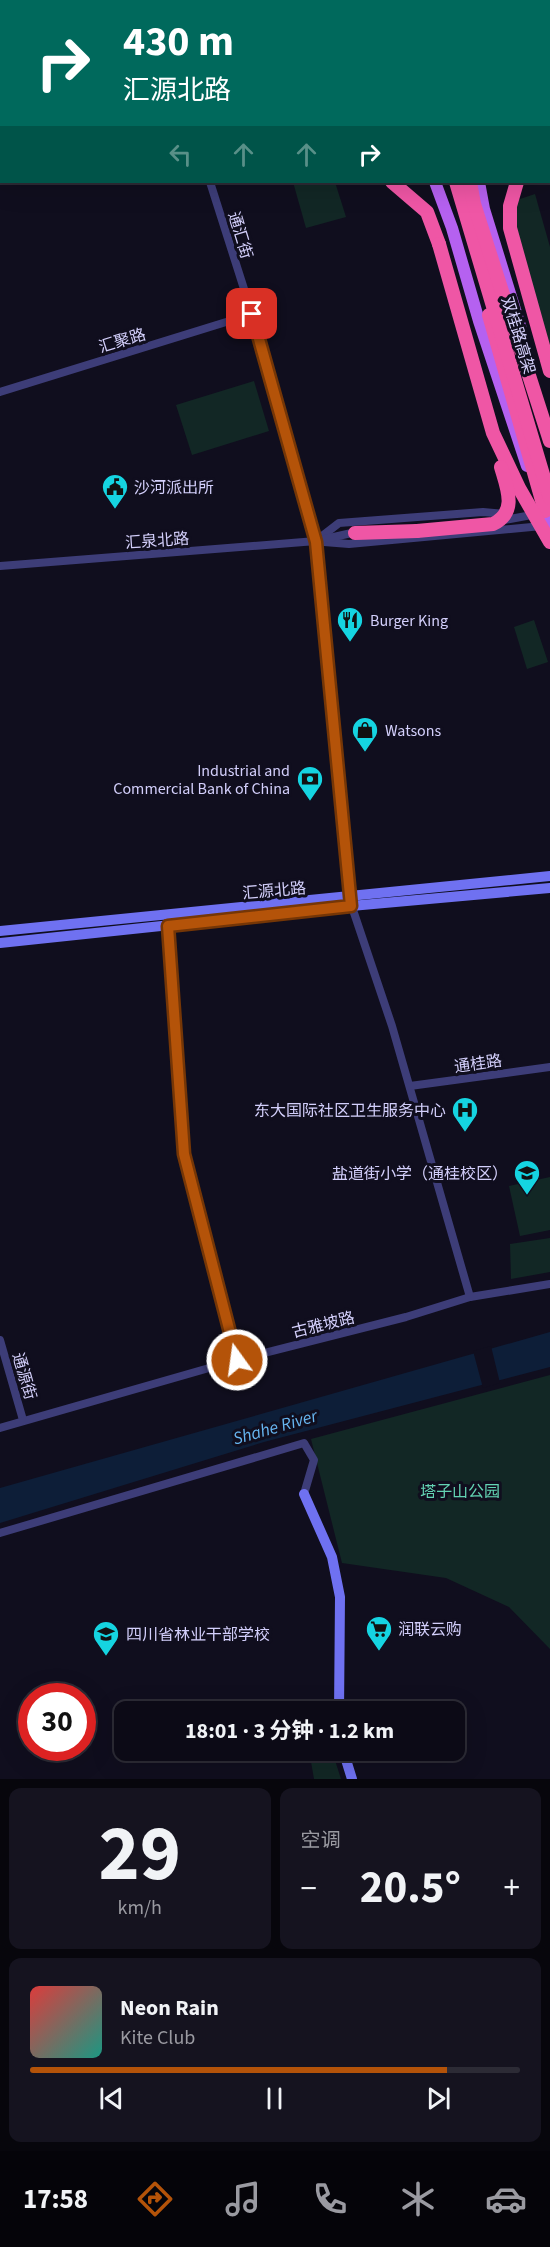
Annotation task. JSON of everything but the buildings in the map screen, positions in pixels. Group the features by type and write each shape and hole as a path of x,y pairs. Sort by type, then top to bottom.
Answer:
{"highway":[{"path":"355,532 417,531 493,524 505,516 509,497 430,218 422,206 393,183"},
{"name":"双桂路高架","path":"457,183 468,204 550,472"},
{"path":"472,183 468,204 468,242 526,449 548,506"},
{"path":"472,183 474,204 492,254 550,441"},
{"path":"517,183 510,206 510,228 550,370"},
{"path":"440,185 468,204 492,254"},
{"name":"双桂路高架","path":"468,204 548,506"},
{"path":"492,433 510,471 550,542"}],"main road":[{"path":"472,183 484,208 550,424"},
{"path":"440,185 521,450 548,506 550,525"}],"street":[{"name":"通汇街","path":"210,183 252,314 316,542 350,902 410,1086 470,1297"},
{"path":"440,185 461,183"},
{"name":"汇聚路","path":"0,392 252,314"},
{"name":"汇泉北路","path":"316,542 370,529 510,520 528,517 548,506"},
{"path":"316,542 339,523 483,512 528,517"},
{"name":"汇泉北路","path":"0,566 316,542 349,544 550,525"},
{"name":"汇源北路","path":"350,902 550,876"},
{"name":"汇源北路","path":"0,931 168,920 350,902 550,888"},
{"path":"168,920 184,1154 237,1360"},
{"name":"汇源北路","path":"0,943 168,920"},
{"name":"通桂路","path":"410,1086 550,1066"},
{"name":"古雅坡路","path":"0,1428 237,1360 406,1317 470,1297 550,1284"},
{"name":"通源街","path":"0,1340 23,1420"},
{"path":"0,1533 304,1443 314,1460 304,1494 332,1557 340,1597 339,1701"},
{"path":"346,1761 352,1779"}],"green space":[{"path":"293,183 335,183 346,217 306,228"},
{"path":"535,194 550,247 550,354 514,222 517,200"},
{"path":"254,381 269,431 192,455 176,405"},
{"path":"534,620 548,662 527,669 514,627"},
{"path":"550,1177 550,1230 520,1236 509,1186"},
{"path":"550,1238 550,1272 511,1279 510,1244"},
{"name":"塔子山公园","path":"550,1375 550,1649 509,1607 446,1578 342,1563 311,1439"},
{"path":"311,1761 335,1761 341,1779 314,1779"}],"water":[{"name":"Shahe River","path":"550,1332 550,1367 264,1442 0,1523 0,1488"}],"pier":[{"path":"491,1346 500,1383 483,1388 473,1351"}],"place":[{"name":"沙河派出所","path":"115,510"},
{"name":"Burger King","path":"350,643"},
{"name":"Watsons","path":"365,753"},
{"name":"Industrial and Commercial Bank of China","path":"310,802"},
{"name":"东大国际社区卫生服务中心","path":"465,1133"},
{"name":"盐道街小学（通桂校区）","path":"527,1196"},
{"name":"润联云购","path":"379,1652"},
{"name":"四川省林业干部学校","path":"106,1657"}],"route":[{"path":"237,1360 184,1154 168,926 351,906 316,542 252,314"}]}
